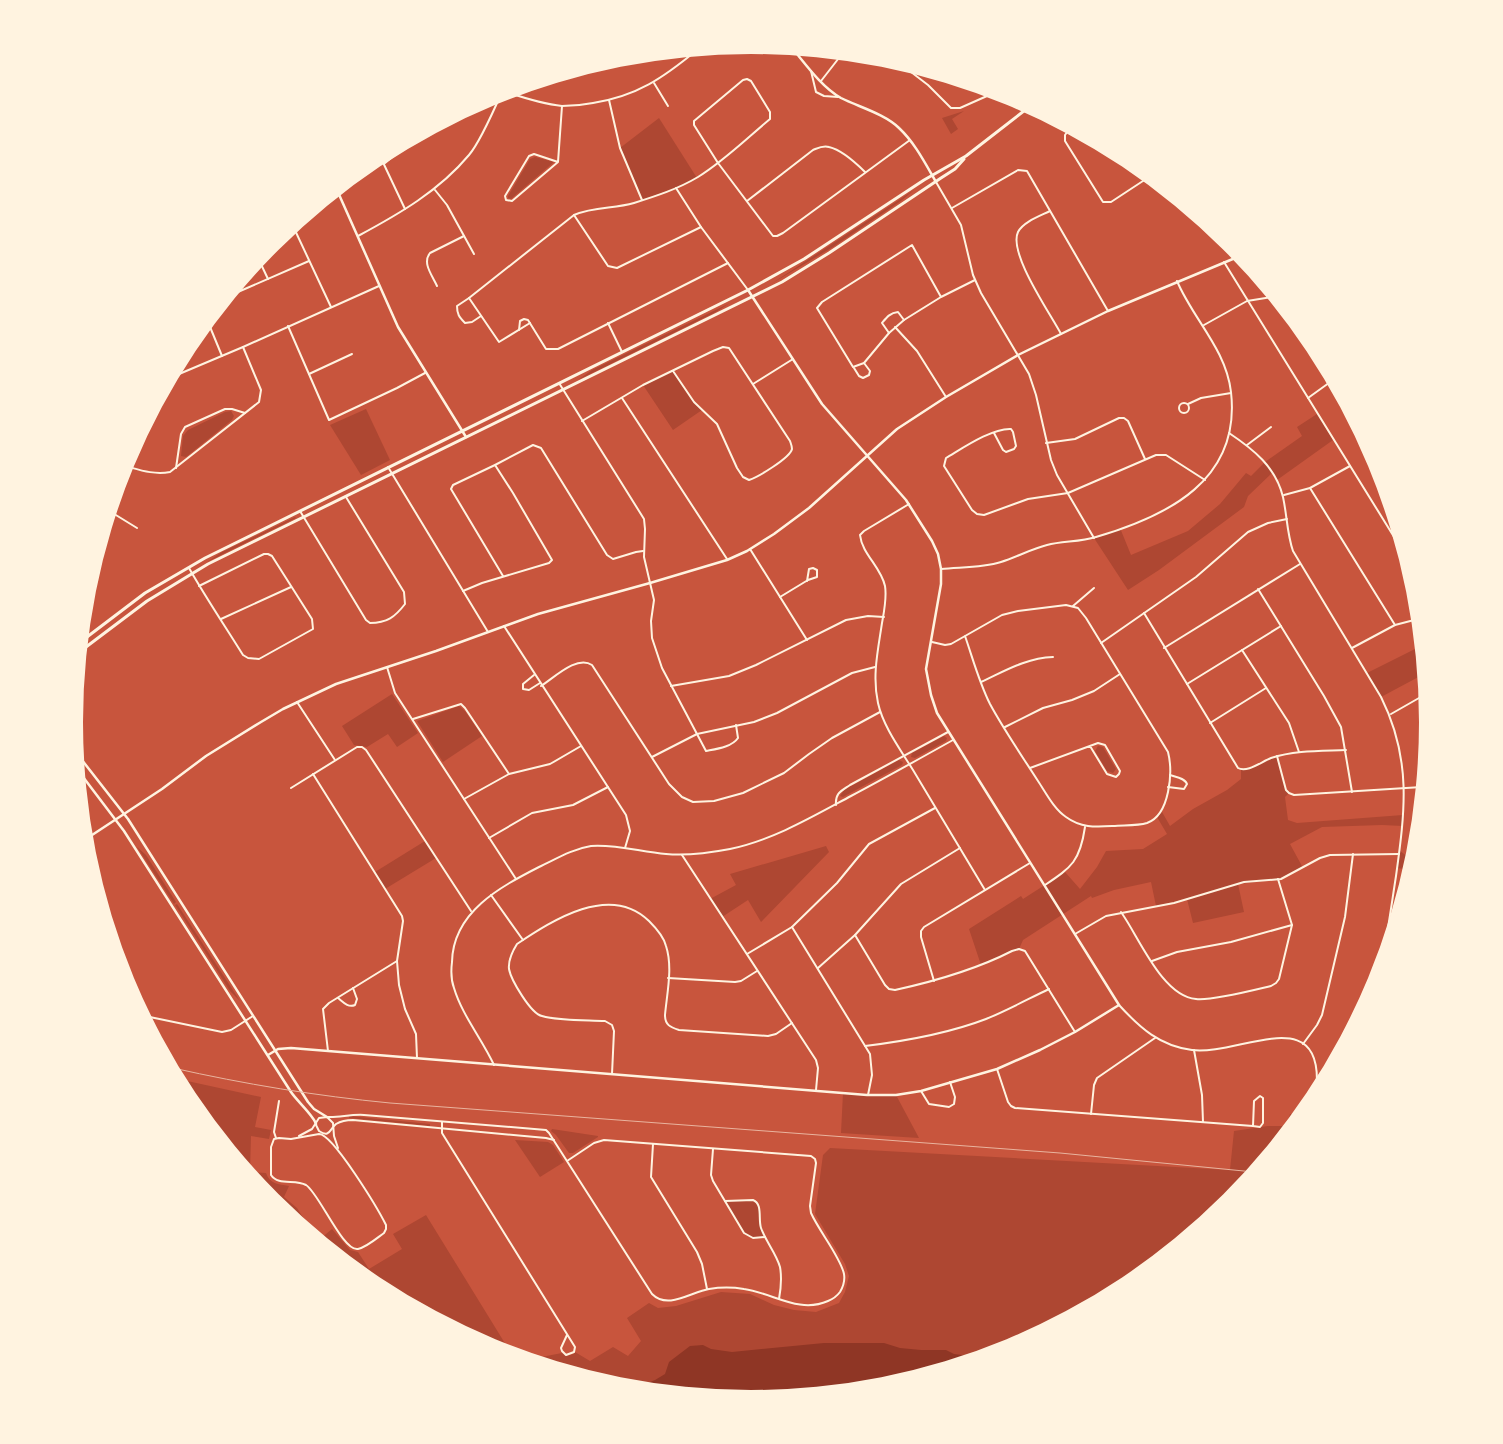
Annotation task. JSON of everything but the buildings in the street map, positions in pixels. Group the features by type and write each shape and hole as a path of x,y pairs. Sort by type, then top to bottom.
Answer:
{"main road":[{"path":"89,635 134,601 188,567 748,290 809,256 932,175 966,156 1023,112"},
{"path":"88,645 147,601 192,573 752,297 825,256 955,169 966,156"}],"street":[{"path":"798,55 820,81 840,97 893,123 910,140 932,175 952,208 965,237 975,280 1028,371 1034,386 1046,443 1054,468 1094,538"},
{"path":"519,96 562,106 577,106 609,100 634,92 654,82 668,74 689,57"},
{"path":"820,81 838,59"},
{"path":"811,71 816,92 824,96 840,97"},
{"path":"915,75 951,108 960,108 986,97"},
{"path":"481,316 472,322 465,323 457,314 457,306 574,215 586,210 624,206 676,188 697,178 718,163 770,119 770,112 751,81 743,80 694,121 696,129 718,163 746,202 770,233 777,236 910,140"},
{"path":"654,82 668,106"},
{"path":"609,100 620,148 642,200"},
{"path":"357,236 435,190 470,154 496,105"},
{"path":"558,162 534,154 530,156 505,196 506,200 512,201 558,162 562,106"},
{"path":"1066,133 1065,141 1103,202 1112,202 1143,181"},
{"path":"746,202 813,150 821,147 828,146 838,151 856,163 865,172"},
{"path":"385,163 405,209"},
{"path":"952,208 1018,170 1027,171 1108,311"},
{"path":"676,188 748,290 824,407 909,504 932,541 938,554 941,584 926,669 937,713 1118,1005 1137,1025 1155,1038 1174,1046 1194,1050 1217,1048 1276,1037 1287,1038 1303,1044 1311,1051 1318,1066 1317,1077"},
{"path":"435,190 447,205 474,254"},
{"path":"340,196 396,324 466,437"},
{"path":"1050,211 1026,224 1019,230 1016,240 1023,267 1061,334"},
{"path":"574,215 608,266 616,268 702,227"},
{"path":"296,233 331,307"},
{"path":"437,286 426,258 430,253 464,236"},
{"path":"864,363 870,371 870,375 863,378 859,376 819,313 817,308 819,304 912,246 941,297"},
{"path":"93,834 168,785 210,754 270,716 344,680 387,667 538,614 727,560 750,550 804,512 901,426 946,397 1018,355 1108,311 1233,259"},
{"path":"241,291 309,261"},
{"path":"1224,262 1393,534"},
{"path":"519,330 520,321 528,320 546,349 558,349 728,263"},
{"path":"262,267 268,279"},
{"path":"853,367 864,363 889,333 904,320 941,297 975,280"},
{"path":"941,569 999,563 1047,545 1094,538 1152,517 1178,503 1205,480 1220,459 1229,433 1232,411 1231,393 1222,358 1177,281"},
{"path":"183,373 378,286"},
{"path":"469,298 499,342 530,323"},
{"path":"1203,325 1247,301 1268,298"},
{"path":"889,333 882,323 887,316 898,312 904,320"},
{"path":"608,323 622,352"},
{"path":"288,326 329,420 397,388 425,372"},
{"path":"895,327 919,354 946,397"},
{"path":"211,329 222,356"},
{"path":"133,468 160,474 170,472 259,402 261,390 243,347"},
{"path":"582,421 673,370 723,347 729,348 753,384 792,447 791,451 756,478 749,480 744,477 733,462 718,424 694,402 673,370"},
{"path":"309,374 352,354"},
{"path":"753,384 792,359"},
{"path":"559,383 642,517 645,526 644,551 654,600 650,621 652,638 662,668 671,686 706,751 715,750 736,742 738,738 736,725"},
{"path":"1308,398 1327,384"},
{"path":"1188,404 1186,412 1180,411 1181,404 1188,404 1201,398 1231,393"},
{"path":"622,398 727,560"},
{"path":"176,468 181,434 185,427 225,409 244,413"},
{"path":"1046,443 1075,439 1119,418 1124,418 1128,421 1145,460"},
{"path":"1247,445 1271,426"},
{"path":"994,433 1003,450 1006,452 1014,449 1016,446 1011,429 994,433 976,440 944,461 944,466 972,510 977,514 984,515 1028,500 1068,493 1156,456 1166,455 1205,480"},
{"path":"1229,433 1247,445 1268,466 1283,496 1290,543 1300,564 1390,714 1398,742 1405,788 1399,854 1390,917"},
{"path":"503,576 451,489 452,485 532,445 538,446 607,556 613,559 644,551"},
{"path":"463,590 549,563 552,560 495,465"},
{"path":"1283,496 1310,488 1350,466"},
{"path":"388,467 488,632"},
{"path":"1310,488 1395,625"},
{"path":"300,511 366,620 370,624 387,621 395,616 405,604 404,592 346,496"},
{"path":"909,504 860,535 863,546 885,585 884,617 875,667 878,702 881,712 909,764 985,890"},
{"path":"116,515 137,528"},
{"path":"1101,643 1196,577 1248,532 1268,523 1287,519"},
{"path":"750,550 807,640"},
{"path":"188,567 199,586 243,655 248,658 259,659 313,629 312,619 272,556 266,553 199,586"},
{"path":"1164,648 1300,564"},
{"path":"780,597 817,577 817,570 813,568 809,570 807,581"},
{"path":"221,619 291,587"},
{"path":"1073,606 1094,588"},
{"path":"1258,590 1324,696 1341,727 1352,792"},
{"path":"930,642 946,645 1002,615 1066,605 1078,608 1168,752 1170,761 1168,787 1163,808 1157,817 1147,823 1085,827 1065,816 1054,805 991,704 965,636"},
{"path":"1144,613 1238,768 1244,770 1277,756 1299,752 1346,750"},
{"path":"671,686 729,676 756,666 846,620 868,616 884,617"},
{"path":"1352,648 1395,625 1412,621"},
{"path":"504,626 540,685 626,815 630,831 625,848"},
{"path":"1186,684 1281,626"},
{"path":"1242,650 1289,723 1299,752"},
{"path":"981,682 1023,661 1039,657 1053,657"},
{"path":"534,675 522,684 523,689 529,690 540,685 577,662 587,662 592,665 669,784 682,797 692,802 714,801 742,793 784,773 832,738 881,712"},
{"path":"387,667 394,690 516,879"},
{"path":"651,758 697,734 754,722 777,713 852,673 875,667"},
{"path":"1005,727 1043,708 1072,700 1094,690 1120,674"},
{"path":"1210,723 1266,688"},
{"path":"1390,714 1419,698"},
{"path":"297,702 335,760"},
{"path":"413,719 460,704 465,708 509,774"},
{"path":"836,805 835,798 838,793 850,785 948,732"},
{"path":"494,1065 465,1013 454,988 451,972 455,940 464,922 471,912 491,895 516,879 572,851 592,846 682,855 730,849 747,844 810,819 953,740"},
{"path":"1030,768 1098,743 1105,745 1120,771 1116,777 1107,774 1090,746"},
{"path":"464,799 509,774 550,764 581,746"},
{"path":"291,788 356,747 362,747 366,750 471,912"},
{"path":"1277,756 1286,790 1294,795 1416,787"},
{"path":"85,764 124,814 310,1105 333,1122 339,1150"},
{"path":"314,774 402,916 398,961 400,985 405,1009 417,1038 417,1058"},
{"path":"1168,787 1184,789 1187,784 1181,778 1170,775"},
{"path":"86,781 116,819 295,1098 313,1118 318,1130 339,1150 385,1222 387,1228 382,1234 360,1248 354,1249 350,1247 308,1186 272,1178 270,1170 271,1147 272,1142 276,1138"},
{"path":"489,838 532,814 573,805 608,788"},
{"path":"747,954 792,927 837,883 869,844 935,808"},
{"path":"1045,885 1065,872 1077,858 1083,843 1085,827"},
{"path":"817,968 855,935 901,884 960,848"},
{"path":"1075,934 1106,916 1174,902 1244,882 1278,879 1325,857 1353,854 1399,854"},
{"path":"1303,1044 1322,1015 1345,917 1353,854"},
{"path":"682,855 816,1060 818,1068 816,1091"},
{"path":"934,981 921,937 921,931 924,927 1030,863"},
{"path":"1121,912 1164,980 1187,997 1197,1000 1271,986 1279,979 1292,924 1278,879"},
{"path":"491,895 524,940"},
{"path":"612,1074 614,1031 610,1023 540,1016 529,1006 512,979 509,969 512,952 517,944 582,908 610,904 622,906 639,913 660,934 666,946 668,978 665,1021 670,1027 679,1030 768,1036 776,1034 792,1023"},
{"path":"1151,961 1177,952 1231,942 1292,924"},
{"path":"792,927 870,1054 872,1075 867,1095"},
{"path":"855,935 889,989 895,990 967,971 1019,949 1024,951 1075,1032"},
{"path":"328,1051 322,1013 325,1006 398,961"},
{"path":"668,978 735,982 741,981 758,971"},
{"path":"338,998 346,1005 355,1005 356,999 353,988"},
{"path":"865,1046 913,1040 951,1030 986,1019 1049,989"},
{"path":"268,1055 275,1050 288,1048 867,1095 896,1095 921,1091 997,1069 1075,1032 1118,1005"},
{"path":"152,1018 222,1032 231,1030 254,1016"},
{"path":"1091,1114 1094,1085 1097,1078 1155,1038"},
{"path":"1194,1050 1202,1095 1203,1123"},
{"path":"997,1069 1011,1106 1260,1127 1263,1123 1263,1098 1260,1096 1254,1101 1253,1126"},
{"path":"921,1091 929,1104 949,1107 954,1104 955,1097 950,1082"},
{"path":"276,1138 274,1132 279,1102"},
{"path":"297,1137 311,1130 319,1118 359,1114 546,1130 656,1298 664,1300 680,1299 707,1289 743,1289 762,1292 799,1306 819,1305 839,1294 844,1282 842,1268 811,1213 810,1206 816,1163 811,1156 600,1140 567,1160"},
{"path":"276,1138 290,1139 328,1133 340,1122 353,1120 554,1140"},
{"path":"442,1122 441,1129 469,1177 575,1347 572,1354 566,1355 562,1348 567,1335"},
{"path":"652,1144 651,1176 697,1252 702,1264 707,1289"},
{"path":"713,1149 712,1181 744,1233 753,1238 765,1237"},
{"path":"725,1201 753,1200 759,1205 759,1220 780,1268 779,1299"}],"shaded area":[{"path":"964,111 952,119 958,129 951,134 942,118"},
{"path":"659,118 697,178 642,200 620,148"},
{"path":"535,157 554,162 511,199 508,198 530,159"},
{"path":"914,190 901,201 833,247 771,284"},
{"path":"730,303 716,312 578,380 592,370"},
{"path":"673,371 694,402 702,410 673,430 643,385"},
{"path":"366,409 390,460 361,475 330,425"},
{"path":"231,411 234,416 232,420 186,457 181,456 183,436 188,430 225,412"},
{"path":"1317,414 1333,440 1277,480 1272,473 1248,496 1244,507 1159,570 1128,590 1094,538 1120,528 1131,555 1188,531 1220,504 1246,473 1251,476 1265,462 1302,436 1297,427"},
{"path":"296,518 207,562 222,552"},
{"path":"1415,649 1418,677 1381,697 1367,673"},
{"path":"392,694 418,733 397,747 388,734 367,747 354,745 342,726"},
{"path":"459,706 465,711 482,736 443,762 417,721"},
{"path":"944,736 947,738 946,741 915,758 911,757 912,753"},
{"path":"1098,746 1103,747 1116,769 1113,773 1107,771 1095,751"},
{"path":"1277,756 1286,790 1289,793 1285,797 1288,820 1297,823 1403,815 1403,826 1322,827 1290,844 1303,868 1281,879 1238,884 1244,912 1193,923 1187,899 1156,906 1151,882 1114,890 1092,898 1091,896 1023,940 1019,949 981,965 969,929 1021,896 1023,899 1065,872 1080,889 1097,867 1106,851 1143,849 1167,834 1157,817 1162,812 1170,826 1241,779 1241,770"},
{"path":"899,760 903,762 902,765 843,797 840,796 844,790"},
{"path":"425,841 436,858 385,889 375,872"},
{"path":"826,846 829,852 761,922 748,900 722,917 710,899 736,885 730,874"},
{"path":"137,847 146,855 176,902 174,904"},
{"path":"1399,850 1406,856 1403,869 1397,868"},
{"path":"177,904 240,1001 230,991 175,905"},
{"path":"189,1081 261,1097 255,1127 271,1130 269,1139 251,1136 250,1164 221,1129"},
{"path":"843,1093 896,1095 919,1138 841,1133"},
{"path":"349,1116 430,1124 430,1126 349,1118"},
{"path":"1268,1126 1284,1126 1254,1163 1224,1195 1158,1252 1123,1278 1086,1301 1007,1339 966,1355 882,1377 839,1385 752,1390 664,1385 621,1377 543,1357 562,1353 566,1356 575,1352 590,1361 613,1347 628,1356 641,1341 627,1318 649,1303 658,1308 676,1306 721,1292 750,1294 774,1305 794,1310 816,1312 839,1303 845,1292 849,1276 845,1264 815,1214 823,1155 830,1148 1230,1170 1234,1131"},
{"path":"552,1129 598,1137 573,1153 569,1153 551,1131"},
{"path":"515,1140 548,1142 553,1145 564,1162 540,1177"},
{"path":"258,1172 266,1173 272,1181 289,1186 284,1197 297,1208 302,1216"},
{"path":"753,1200 759,1205 759,1221 765,1237 753,1238 744,1233 725,1201"},
{"path":"426,1215 504,1342 417,1301 380,1278 325,1235 332,1229 350,1250 358,1252 369,1269 402,1249 393,1234"},
{"path":"824,1343 884,1343 900,1348 946,1350 954,1354 965,1355 882,1377 839,1385 795,1389 708,1389 649,1382 665,1374 669,1362 690,1346 703,1345 711,1349 732,1352"}],"tram line":[{"path":"182,1070 281,1089 390,1103 1060,1153 1246,1171"}]}
